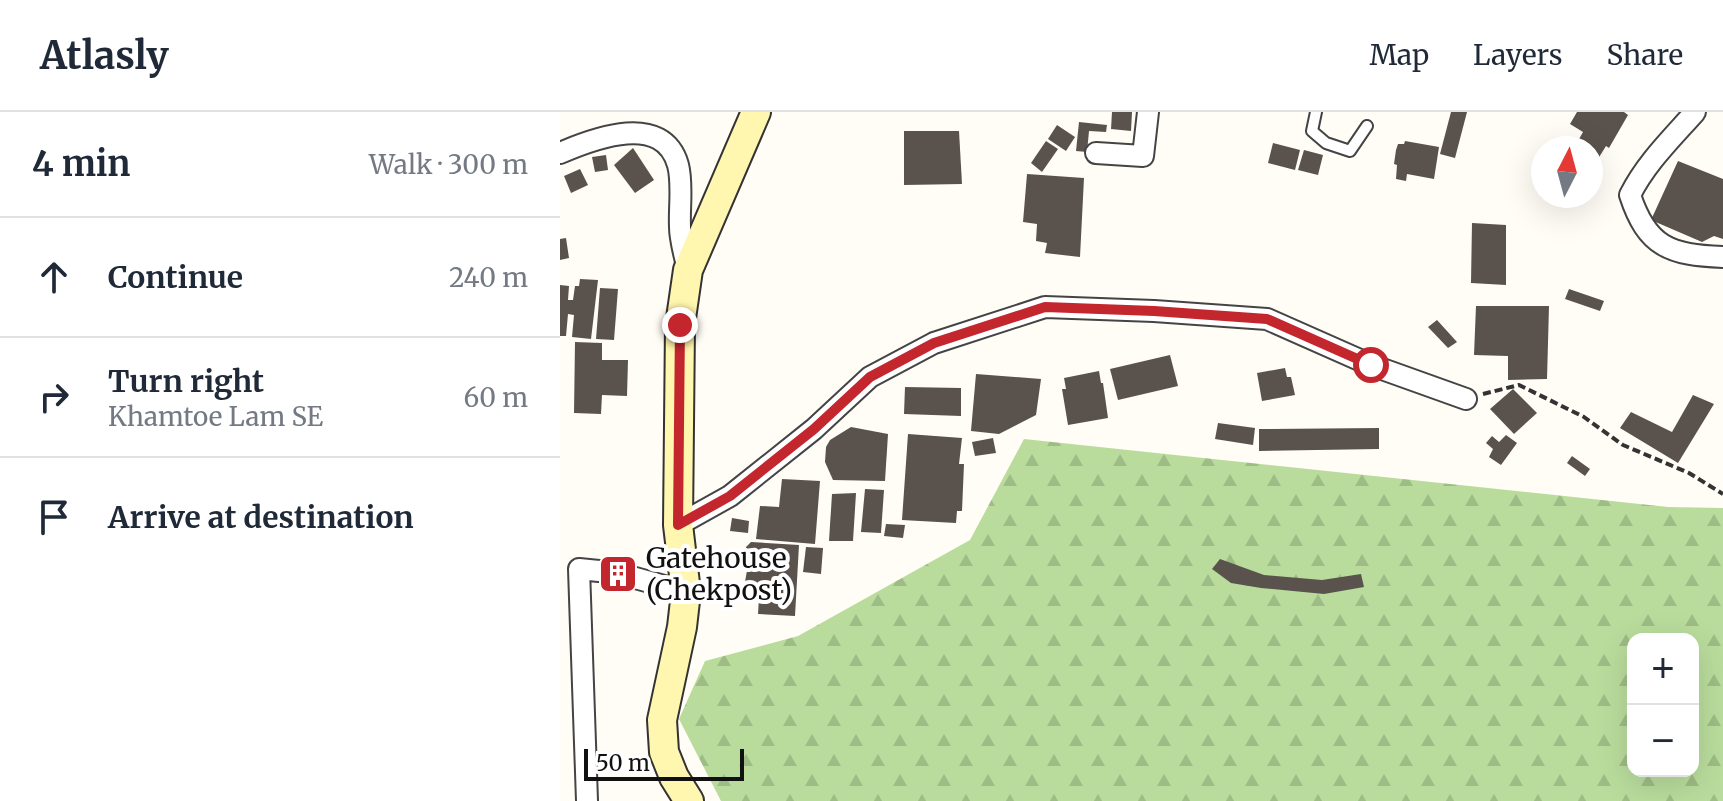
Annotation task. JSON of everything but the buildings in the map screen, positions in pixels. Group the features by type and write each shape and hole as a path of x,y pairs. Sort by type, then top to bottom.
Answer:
{"main road":[{"path":"689,801 674,777 664,752 662,720 682,627 686,592 678,525 680,325 688,270 756,112"}],"street":[{"path":"1096,153 1143,156 1148,112"},
{"path":"1695,112 1662,148 1630,195 1639,222 1657,242 1692,256 1723,257"},
{"path":"560,153 616,133 636,131 657,136 678,165 680,230 688,270"},
{"path":"678,525 730,496 814,429 870,377 934,343 1045,307 1267,319 1371,365 1466,399"},
{"path":"587,801 579,569 618,574 686,592"}],"lane":[{"path":"1316,112 1312,131 1326,143 1350,151 1367,126"}],"path":[{"path":"1466,399 1519,385 1584,417 1623,445 1689,473 1723,494"}],"green space":[{"path":"1024,439 1668,507 1723,508 1723,801 721,801 679,719 705,661 798,636 970,540"}],"place":[{"name":"Gatehouse (Chekpost)","path":"618,574"}],"route":[{"path":"680,325 678,525 730,496 814,429 870,377 934,343 1045,307 1267,319 1371,365"}]}
